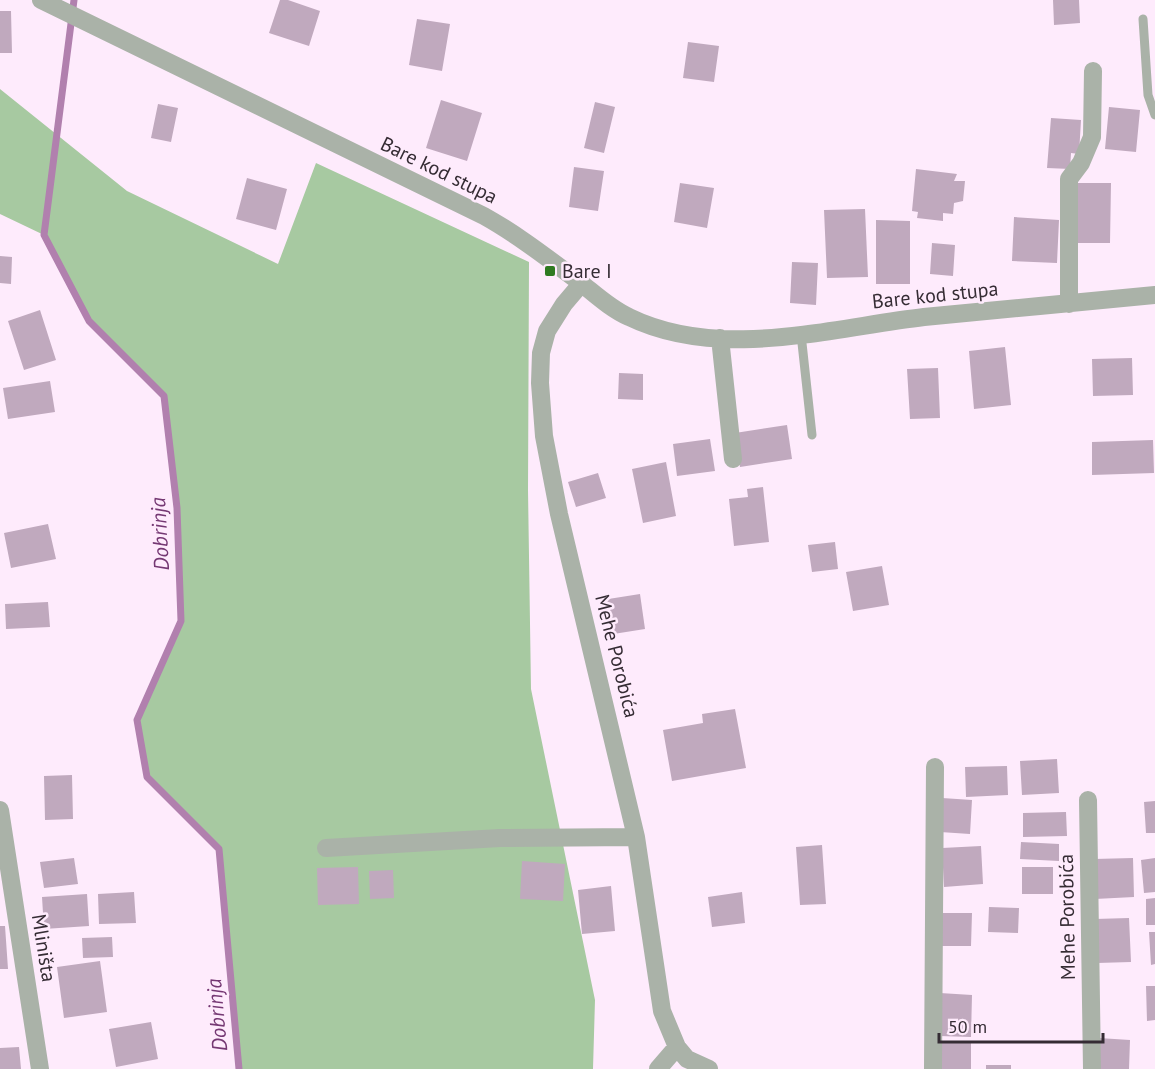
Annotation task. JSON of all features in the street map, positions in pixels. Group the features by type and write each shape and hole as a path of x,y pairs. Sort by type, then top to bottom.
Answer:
{"street":[{"name":"Bare kod stupa","path":"48,3 484,216 601,300 629,317 684,334 720,338 801,334 926,317 1155,295"},
{"path":"1069,304 1069,179 1081,163 1092,136 1093,72"},
{"name":"Mehe Porobića","path":"581,284 564,303 547,332 542,353 540,383 544,435 559,514 636,837 662,1011 676,1047"},
{"path":"720,338 733,459"},
{"path":"933,1069 935,767"},
{"name":"Mehe Porobića","path":"1088,800 1092,1069"},
{"name":"Mliništa","path":"0,810 1,835 40,1069"},
{"path":"327,848 500,838 636,837"},
{"path":"658,1069 676,1047 687,1059 709,1069"}],"lane":[{"path":"1143,19 1148,95 1155,115"},
{"path":"801,334 812,435"}],"green space":[{"path":"0,89 127,191 278,264 316,163 529,262 528,490 531,689 595,1000 593,1069 239,1069 219,849 147,777 137,720 181,621 177,508 164,396 89,321 44,235 0,214"}],"building":[{"path":"280,0 288,0 320,11 309,46 269,33"},
{"path":"1053,0 1079,0 1080,23 1054,25"},
{"path":"0,11 11,11 12,53 0,53"},
{"path":"417,19 450,24 442,71 409,65"},
{"path":"688,42 719,46 714,82 683,78"},
{"path":"441,100 482,113 467,161 426,148"},
{"path":"595,102 615,107 604,153 584,148"},
{"path":"158,104 178,108 171,142 151,138"},
{"path":"1109,107 1140,110 1136,152 1105,149"},
{"path":"1051,118 1081,120 1079,154 1071,153 1070,169 1047,168"},
{"path":"574,167 604,171 598,211 569,207"},
{"path":"916,169 957,174 954,181 965,181 963,201 954,203 953,214 943,213 943,221 917,218 918,212 912,211"},
{"path":"247,178 287,189 276,230 236,219"},
{"path":"680,183 714,188 707,228 674,222"},
{"path":"1075,183 1111,183 1110,243 1075,243"},
{"path":"865,209 868,277 827,278 824,210"},
{"path":"1014,217 1059,220 1057,263 1012,261"},
{"path":"876,220 910,221 910,284 876,284"},
{"path":"932,243 955,245 953,276 930,274"},
{"path":"0,256 12,257 11,284 0,283"},
{"path":"792,262 818,263 816,305 790,303"},
{"path":"40,310 56,360 24,370 8,321"},
{"path":"1005,347 1011,405 974,409 969,351"},
{"path":"1132,358 1133,395 1093,396 1092,359"},
{"path":"938,368 940,418 910,419 907,369"},
{"path":"619,373 643,374 643,400 618,399"},
{"path":"50,381 55,412 8,419 3,388"},
{"path":"787,425 792,459 740,467 735,433"},
{"path":"710,439 715,471 677,476 673,444"},
{"path":"1153,440 1154,473 1092,475 1092,442"},
{"path":"666,462 676,516 643,523 632,469"},
{"path":"598,473 606,498 576,507 568,482"},
{"path":"763,487 769,542 734,546 729,499 748,497 747,489"},
{"path":"48,524 56,559 11,568 4,533"},
{"path":"835,542 838,569 812,572 808,545"},
{"path":"882,566 889,605 853,611 846,572"},
{"path":"640,594 645,629 607,635 602,600"},
{"path":"48,602 50,627 6,629 5,604"},
{"path":"735,709 746,768 672,781 663,730 703,723 702,714"},
{"path":"1057,759 1059,793 1022,795 1020,761"},
{"path":"1007,766 1008,795 966,797 965,767"},
{"path":"72,775 73,819 45,820 44,776"},
{"path":"942,798 972,800 970,834 940,832"},
{"path":"1155,801 1155,833 1146,833 1144,802"},
{"path":"1066,812 1067,836 1023,837 1023,813"},
{"path":"1021,842 1059,844 1059,861 1020,859"},
{"path":"822,845 826,904 800,905 796,847"},
{"path":"981,846 983,884 944,887 942,848"},
{"path":"74,858 78,884 44,888 40,862"},
{"path":"1133,858 1134,897 1095,899 1094,859"},
{"path":"1155,858 1155,892 1144,893 1141,860"},
{"path":"522,861 565,864 563,901 520,899"},
{"path":"358,867 359,904 318,905 317,868"},
{"path":"1022,867 1053,867 1053,894 1022,894"},
{"path":"393,870 394,898 370,899 369,871"},
{"path":"611,886 615,931 582,934 578,890"},
{"path":"134,892 136,923 99,924 98,894"},
{"path":"742,892 745,923 712,927 708,897"},
{"path":"87,894 89,926 44,929 42,897"},
{"path":"1155,898 1155,925 1146,925 1146,899"},
{"path":"989,907 1019,908 1018,933 988,932"},
{"path":"938,913 972,913 971,946 938,946"},
{"path":"1129,918 1131,962 1097,963 1095,919"},
{"path":"0,926 5,926 8,969 0,969"},
{"path":"1149,932 1155,932 1155,964 1151,965"},
{"path":"112,937 113,957 83,958 82,938"},
{"path":"100,961 107,1012 64,1018 57,967"},
{"path":"1146,986 1155,986 1155,1020 1147,1021"},
{"path":"940,993 972,995 971,1037 939,1036"},
{"path":"151,1022 158,1059 116,1067 109,1029"},
{"path":"1099,1038 1130,1040 1129,1069 1098,1069"},
{"path":"939,1041 971,1041 971,1069 939,1069"},
{"path":"19,1047 21,1069 0,1069 0,1048"},
{"path":"986,1065 1011,1065 1011,1069 986,1069"}],"waterway":[{"name":"Dobrinja","path":"74,0 44,235 89,321 164,396 177,508 181,621 137,720 147,777 219,849 239,1069"}],"place":[{"name":"Bare I","path":"550,271"}]}
